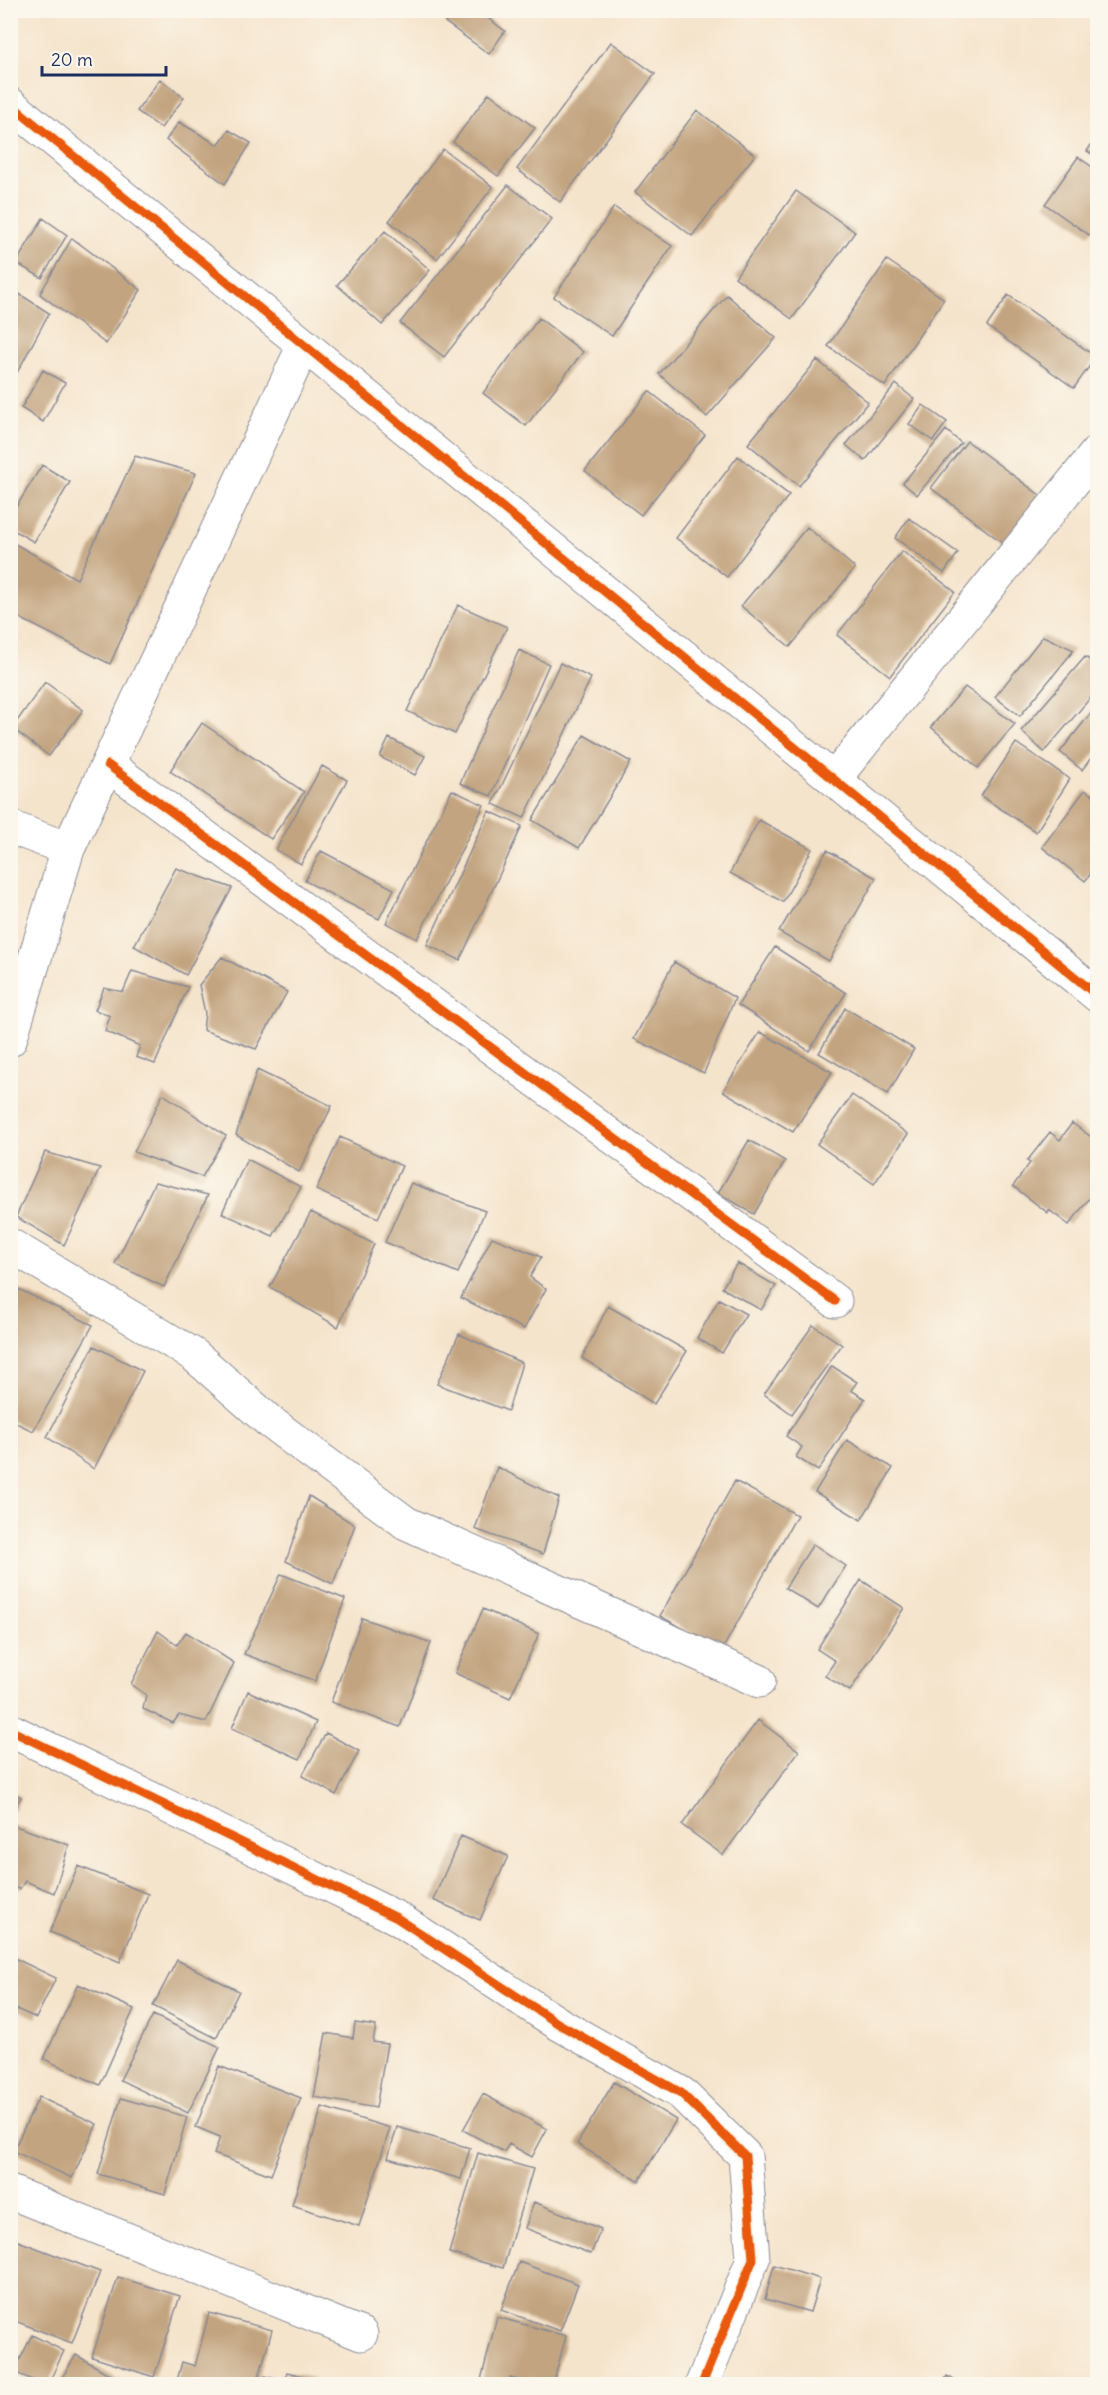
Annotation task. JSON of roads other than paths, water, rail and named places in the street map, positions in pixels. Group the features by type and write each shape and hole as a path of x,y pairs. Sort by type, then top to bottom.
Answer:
{"street":[{"path":"10,104 1098,996"},
{"path":"10,1040 68,849 304,345"},
{"path":"834,779 1098,451"},
{"path":"108,765 835,1301"},
{"path":"10,827 68,849"},
{"path":"10,1245 194,1355 269,1421 406,1523 759,1681"},
{"path":"10,1730 397,1918 559,2024 681,2093 745,2156 753,2259 702,2385"},
{"path":"10,2192 361,2334"}]}
